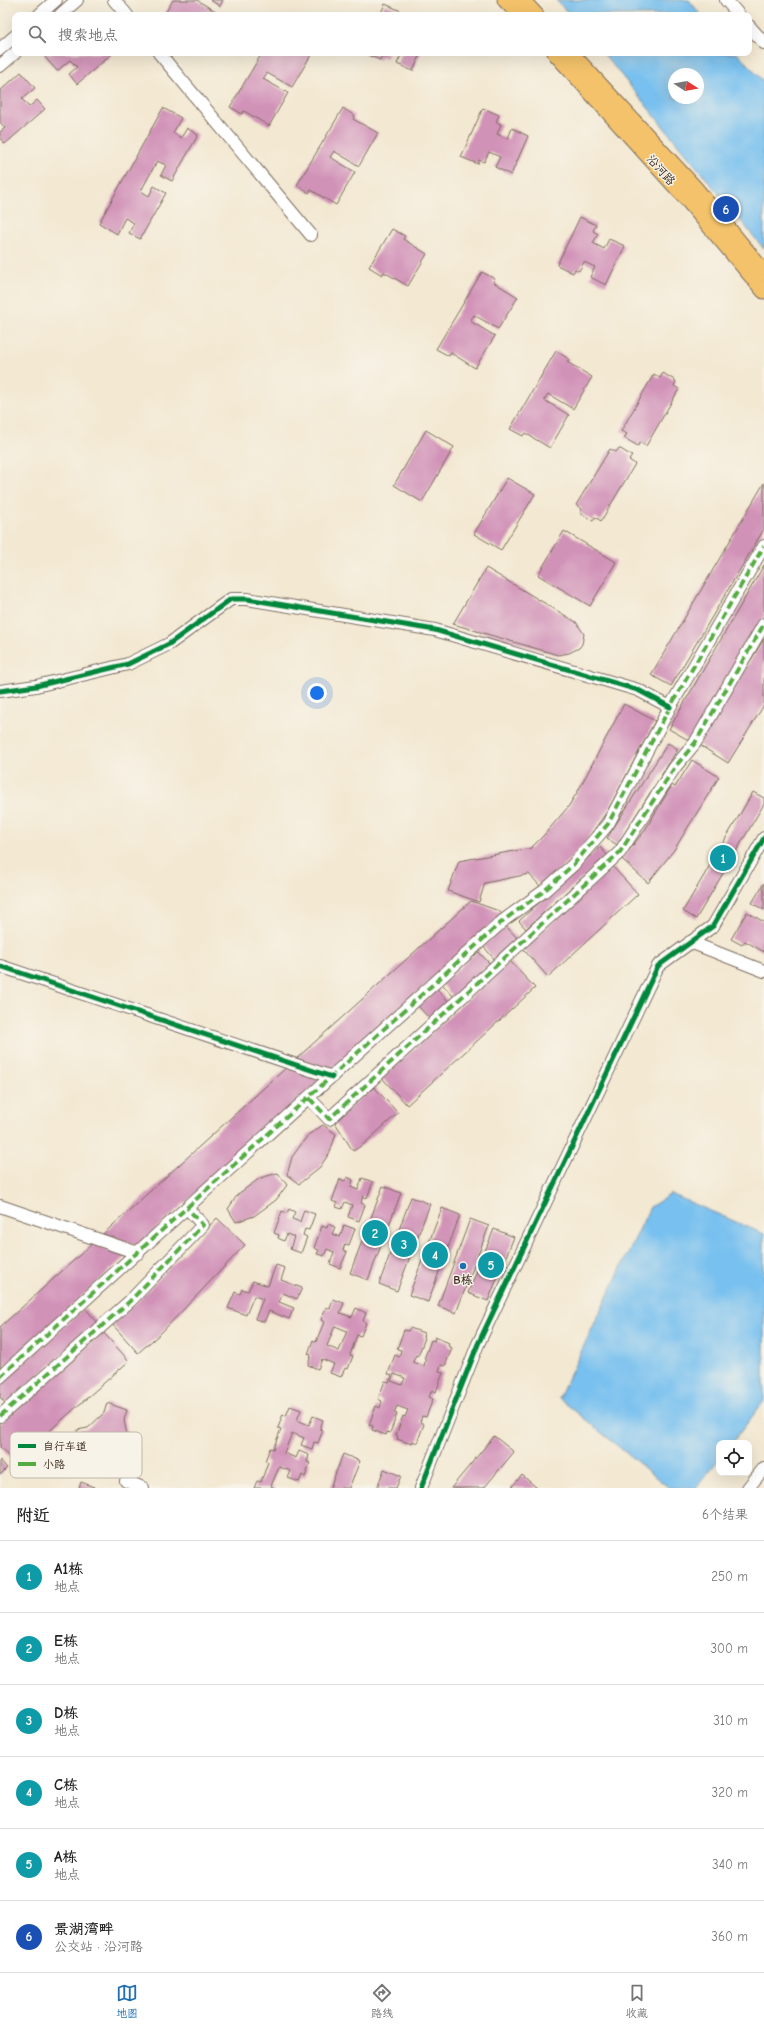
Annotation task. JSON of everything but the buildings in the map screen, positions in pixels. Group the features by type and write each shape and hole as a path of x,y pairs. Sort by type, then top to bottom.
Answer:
{"main road":[{"path":"505,0 517,12"},
{"path":"522,0 533,12"},
{"name":"沿河路","path":"557,56 680,191 764,291"},
{"name":"沿河路","path":"574,56 695,188 764,272"}],"street":[{"path":"42,12 56,0"},
{"path":"63,12 77,0"},
{"path":"114,0 124,12"},
{"path":"726,0 737,12"},
{"path":"752,29 764,43"},
{"path":"0,49 12,39"},
{"path":"0,66 12,56"},
{"path":"162,56 311,235"},
{"path":"0,1377 504,920 544,892 573,865 608,824 670,707 764,546"},
{"path":"0,691 36,686 128,664 169,644 232,599 247,599 435,630 638,690 670,707"},
{"path":"309,1098 329,1119 620,852 675,768 695,743 764,624"},
{"path":"422,1488 478,1344 658,966 713,926 764,838"},
{"path":"690,942 764,971"},
{"path":"0,966 332,1077"},
{"path":"0,1206 138,1253"},
{"path":"0,1416 130,1300 202,1225 187,1208"},
{"path":"748,1488 764,1468"},
{"path":"126,1481 143,1488"}],"water":[{"path":"556,0 689,0 699,12 567,12"},
{"path":"605,56 740,56 764,82 764,249"},
{"path":"671,1194 764,1234 764,1401 734,1440 716,1440 716,1463 696,1488 669,1488 559,1398 650,1207"}],"marked path":[{"path":"0,1377 504,920 544,891 573,865 608,824 670,707 764,546"},
{"path":"309,1098 329,1119 620,852 675,767 695,743 764,624"},
{"path":"0,1416 130,1301 203,1225 187,1208"}],"cycle path":[{"path":"0,691 36,686 128,664 169,644 231,599 247,599 435,630 638,690 670,707"},
{"path":"421,1488 478,1344 658,966 713,926 764,838"},
{"path":"0,966 332,1077"}],"place":[{"name":"景湖湾畔","path":"726,209"},
{"name":"A1栋","path":"723,858"},
{"name":"E栋","path":"375,1233"},
{"name":"D栋","path":"404,1244"},
{"name":"C栋","path":"435,1255"},
{"name":"A栋","path":"491,1265"},
{"name":"B栋","path":"463,1266"}]}
